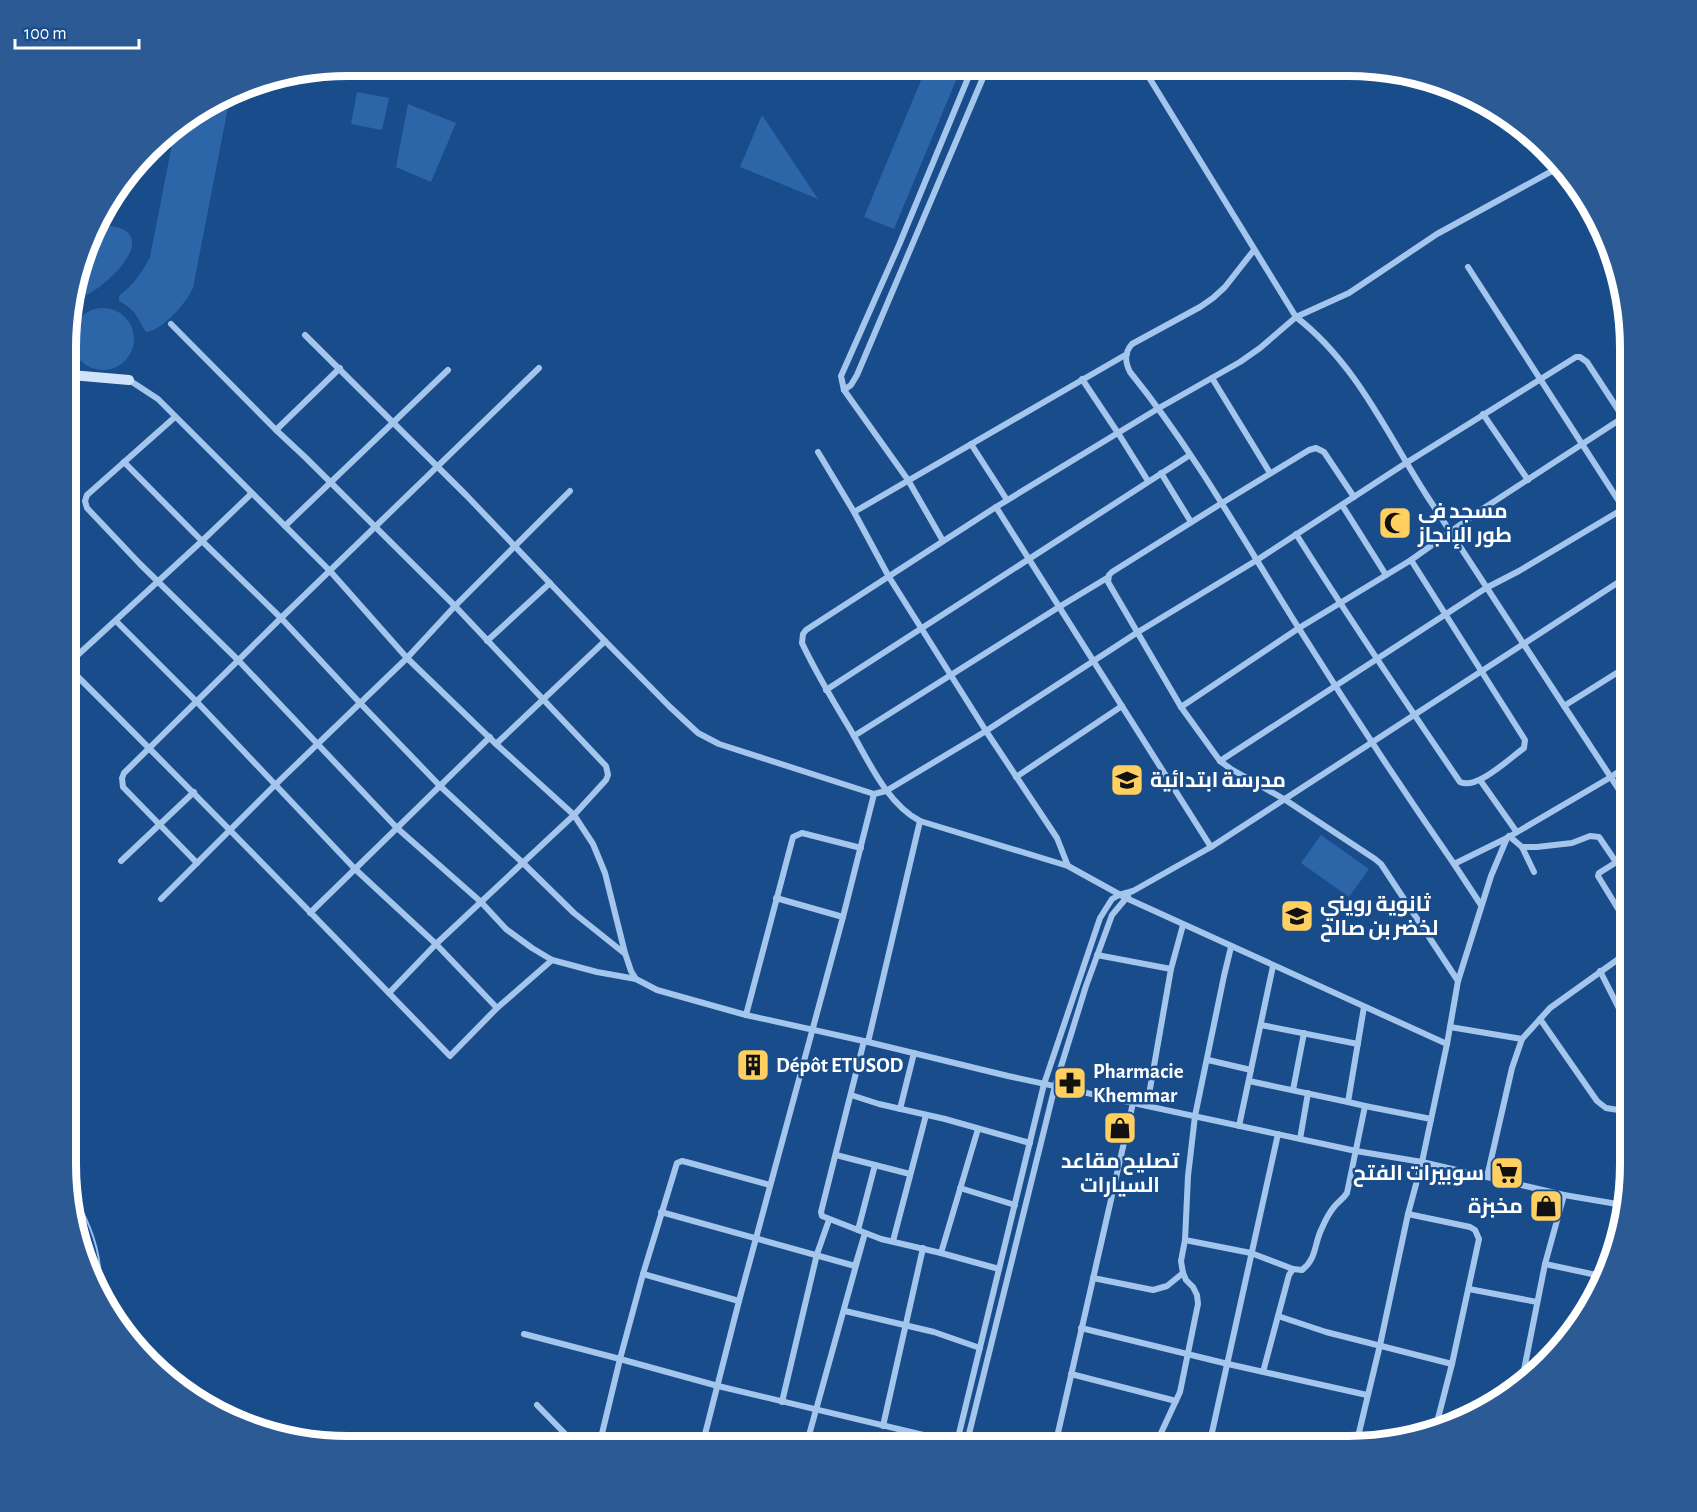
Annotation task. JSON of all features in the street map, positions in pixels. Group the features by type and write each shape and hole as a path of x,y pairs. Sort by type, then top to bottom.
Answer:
{"main road":[{"path":"76,375 129,380"}],"street":[{"path":"944,541 908,480 844,390 841,381 843,371 969,76"},
{"path":"844,390 855,379 984,76"},
{"path":"1148,76 1296,317 1317,334 1346,368 1450,533 1620,791"},
{"path":"1447,1044 1183,925 1068,866 910,816 886,791 817,675 802,643 803,634 1006,500 1260,348 1296,317 1349,293 1437,234 1554,170"},
{"path":"854,512 1126,354 1132,344 1200,307 1225,287 1254,250"},
{"path":"1468,267 1620,504"},
{"path":"171,324 455,606 606,766 608,771 606,780 574,815 436,944 389,993"},
{"path":"305,334 698,733 718,744 874,794 886,791 986,731 1138,632 1257,560 1483,414 1576,357 1587,362 1620,406"},
{"path":"1126,354 1130,372 1159,408 1222,503 1335,685 1481,905"},
{"path":"276,430 340,368"},
{"path":"197,863 123,787 124,773 538,368"},
{"path":"285,526 448,370"},
{"path":"1212,378 1270,473"},
{"path":"129,380 158,399 330,571 407,658 574,815 592,844 605,873 625,953 636,979"},
{"path":"1082,380 1148,482"},
{"path":"1483,414 1528,480"},
{"path":"175,417 87,495 85,504 157,581 238,660 397,828 481,902 506,929 552,960 636,979 657,990 746,1015 1044,1084 1356,1151 1422,1162 1564,1195 1617,1204"},
{"path":"1181,707 1299,628 1411,560 1481,510 1620,419"},
{"path":"971,444 1006,500"},
{"path":"854,736 1107,578 1112,572 1191,522 1310,450 1320,449 1324,452 1354,497"},
{"path":"818,452 889,577 1057,838 1068,866"},
{"path":"826,690 1190,455"},
{"path":"124,462 281,618 440,786 574,913 625,953"},
{"path":"1161,473 1191,522"},
{"path":"161,899 317,743 407,658 455,606 570,491"},
{"path":"76,657 251,494"},
{"path":"1342,505 1386,575"},
{"path":"996,507 1211,847"},
{"path":"1220,761 1486,588 1620,511"},
{"path":"1296,534 1414,715 1460,782 1466,784 1480,780 1524,748 1526,742 1411,560"},
{"path":"1107,578 1181,707 1220,761 1284,799 1381,864 1458,981"},
{"path":"958,1436 1044,1084 1094,934 1106,906 1112,899 1133,891 1211,847 1620,580"},
{"path":"488,641 550,583"},
{"path":"116,621 356,869 436,944 497,1008"},
{"path":"496,744 605,641"},
{"path":"1564,706 1620,671"},
{"path":"76,675 231,829 450,1056 497,1008 552,960"},
{"path":"1016,777 1122,706"},
{"path":"310,913 490,737"},
{"path":"1454,864 1508,837 1620,771"},
{"path":"1480,780 1516,831"},
{"path":"121,861 194,792"},
{"path":"705,1436 874,794"},
{"path":"920,821 821,1212 824,1218 861,1232 999,1269"},
{"path":"746,1015 793,837 802,833 861,848"},
{"path":"1522,847 1555,846 1594,836 1599,837 1617,862"},
{"path":"1508,837 1522,847 1534,872"},
{"path":"1360,1435 1408,1214 1422,1162 1458,981 1491,876 1508,837"},
{"path":"1620,860 1599,873 1599,878 1620,912"},
{"path":"968,1436 1055,1086 1097,955 1112,915 1123,896"},
{"path":"776,898 843,917"},
{"path":"1146,1106 1171,969 1183,925"},
{"path":"1160,1436 1180,1392 1198,1304 1197,1295 1183,1273 1181,1261 1185,1240 1188,1176 1195,1116 1232,947"},
{"path":"1097,955 1171,969"},
{"path":"1487,1176 1512,1068 1522,1039 1561,999 1620,957"},
{"path":"1239,1126 1273,966"},
{"path":"1600,971 1620,1010"},
{"path":"1348,1102 1364,1007"},
{"path":"1539,1019 1597,1101 1606,1108 1620,1110"},
{"path":"1261,1025 1358,1044"},
{"path":"1450,1027 1522,1039"},
{"path":"1293,1090 1304,1034"},
{"path":"900,1108 914,1053"},
{"path":"1208,1060 1251,1070"},
{"path":"1249,1081 1431,1119"},
{"path":"1300,1139 1308,1093"},
{"path":"851,1095 1030,1143"},
{"path":"1057,1436 1133,1103"},
{"path":"1185,1240 1251,1253 1293,1269 1302,1270 1309,1264 1321,1230 1334,1207 1347,1193 1365,1106"},
{"path":"892,1241 926,1115"},
{"path":"941,1253 978,1129"},
{"path":"1211,1436 1278,1134"},
{"path":"836,1155 910,1174"},
{"path":"602,1436 620,1359 674,1168 679,1161 770,1185"},
{"path":"809,1436 845,1311 875,1165"},
{"path":"960,1188 1014,1205"},
{"path":"1523,1372 1545,1264 1564,1195"},
{"path":"661,1212 855,1266 861,1232"},
{"path":"1408,1214 1464,1225 1475,1230 1479,1239 1437,1420"},
{"path":"782,1402 817,1254 829,1220"},
{"path":"884,1426 923,1248"},
{"path":"1545,1264 1597,1275"},
{"path":"1263,1372 1289,1275 1293,1269"},
{"path":"1093,1278 1153,1290 1167,1286 1183,1273"},
{"path":"643,1274 739,1301"},
{"path":"1469,1289 1537,1302"},
{"path":"845,1311 934,1332 980,1348"},
{"path":"1278,1316 1326,1332 1452,1364"},
{"path":"1081,1328 1367,1395"},
{"path":"524,1334 718,1386 924,1436"},
{"path":"1071,1374 1176,1401"},
{"path":"537,1405 567,1436"}],"shaded area":[{"path":"923,76 958,76 894,229 864,217"},
{"path":"357,92 389,98 382,130 351,124"},
{"path":"408,104 456,123 431,182 396,167"},
{"path":"228,105 193,288 173,315 159,327 146,332 133,311 119,301 119,296 137,278 150,257 173,141 197,122"},
{"path":"762,115 818,199 740,167"},
{"path":"106,226 123,229 129,234 132,242 126,260 110,278 86,295 82,293 86,278 97,244"},
{"path":"109,308 115,310 125,317 134,333 132,351 125,361 115,368 97,370 91,368 76,354 78,321 91,310"},
{"path":"1321,835 1369,869 1349,897 1301,863"}],"waterway":[{"path":"80,1206 93,1235 100,1274"}],"place":[{"name":"مسجد في طور الإنجاز","path":"1395,523"},
{"name":"مدرسة ابتدائية","path":"1127,780"},
{"name":"ثانوية رويني لخضر بن صالح","path":"1297,916"},
{"name":"Dépôt ETUSOD","path":"753,1065"},
{"name":"Pharmacie Khemmar","path":"1070,1083"},
{"name":"تصليح مقاعد السيارات","path":"1120,1128"},
{"name":"سوبيرات الفتح","path":"1507,1173"},
{"name":"مخبزة","path":"1546,1206"}]}
